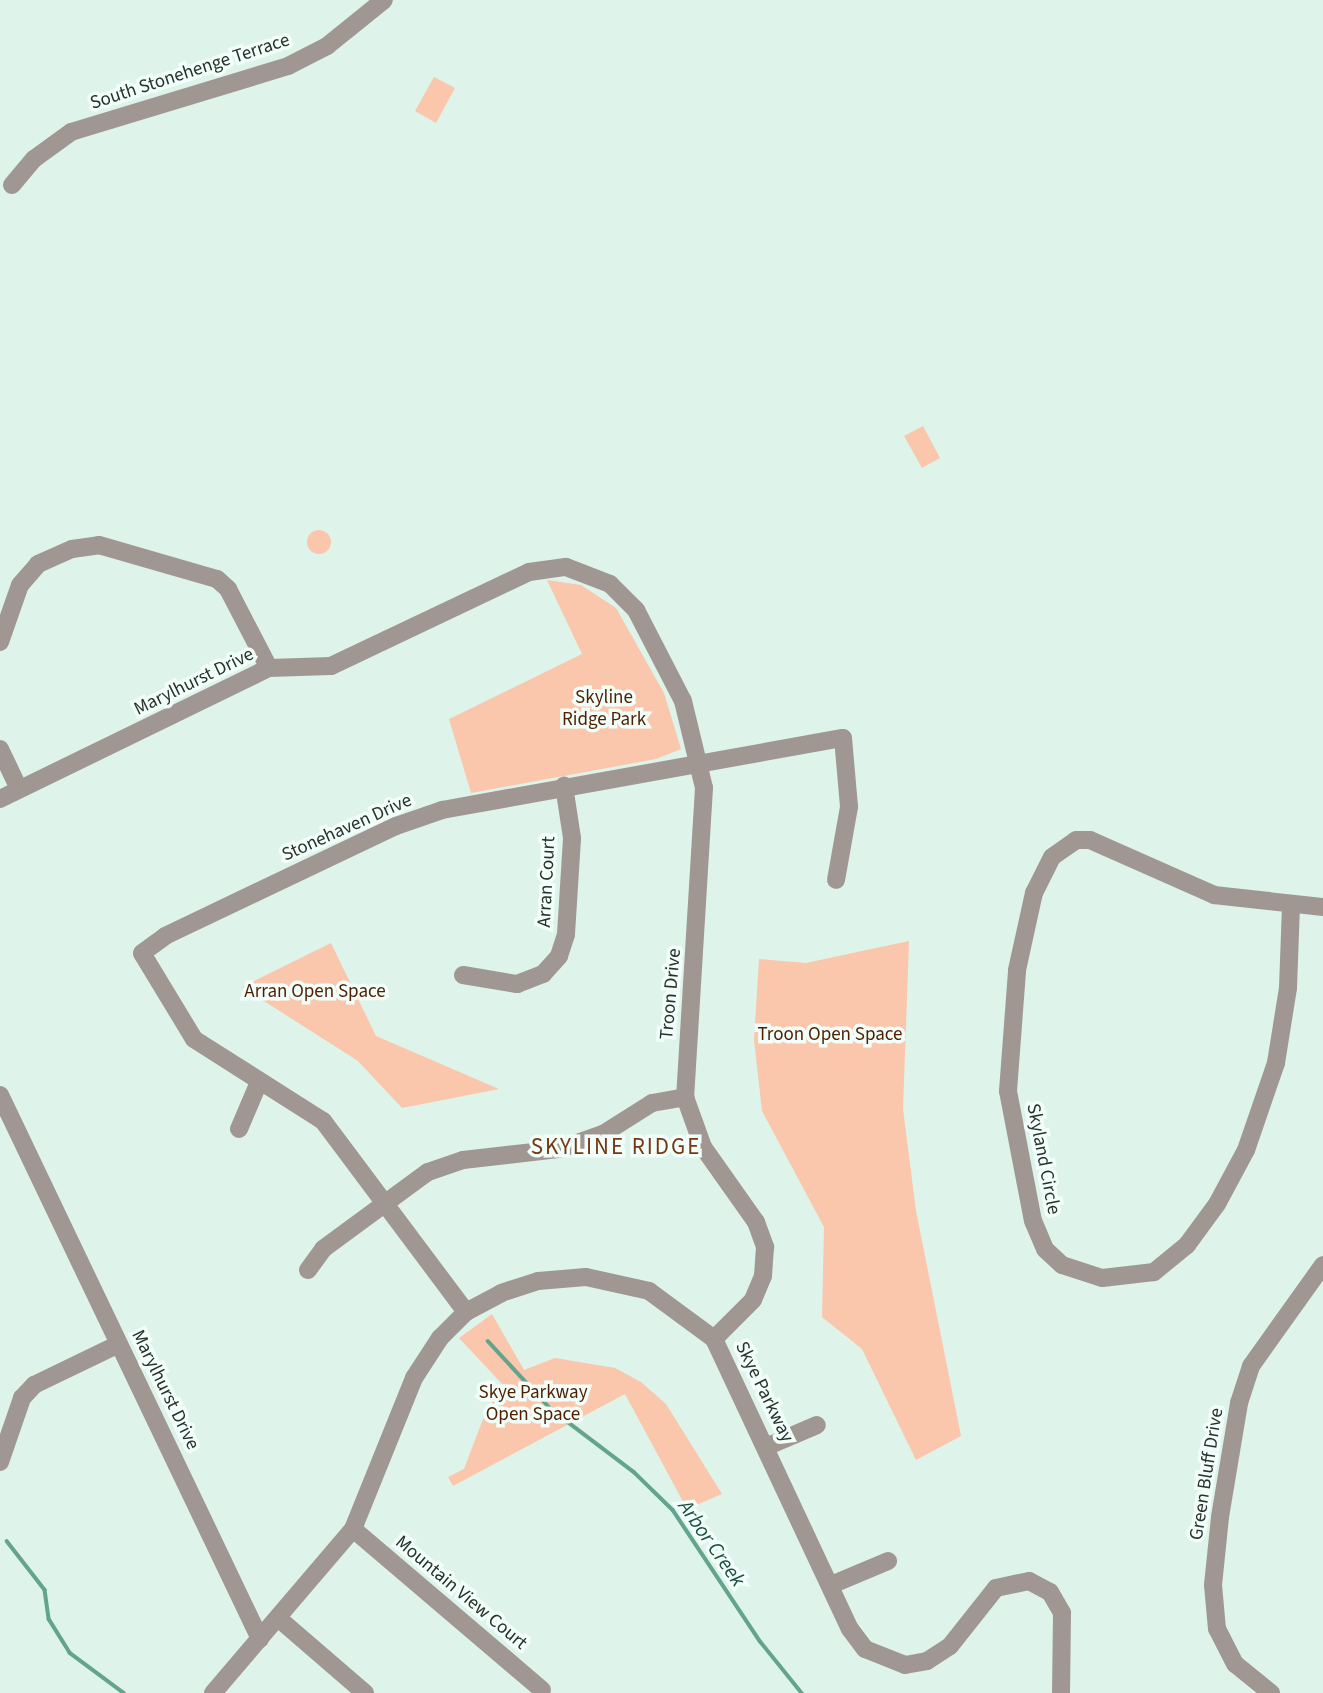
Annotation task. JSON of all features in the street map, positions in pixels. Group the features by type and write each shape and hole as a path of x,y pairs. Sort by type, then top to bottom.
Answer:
{"street":[{"name":"South Stonehenge Terrace","path":"12,185 34,159 71,132 288,66 327,46 384,0"},
{"path":"0,642 20,585 38,564 72,548 99,545 217,579 228,589 270,668"},
{"name":"Marylhurst Drive","path":"0,799 270,668 331,666 525,574 553,566 581,569 624,594 644,625"},
{"name":"Troon Drive","path":"644,625 683,701 699,762 705,818 685,1097 703,1147 756,1222 765,1247 763,1276 753,1300 714,1339"},
{"name":"Stonehaven Drive","path":"466,1312 323,1121 194,1039 146,964 142,953 148,946 396,826 478,802 844,738 849,807 836,880"},
{"path":"0,749 19,789"},
{"name":"Arran Court","path":"463,975 517,985 544,974 559,956 566,934 572,848 564,786"},
{"name":"Skyland Circle","path":"1291,906 1288,988 1276,1063 1246,1150 1217,1204 1187,1245 1154,1272 1101,1278 1062,1265 1045,1249 1033,1221 1008,1091 1017,970 1041,872 1063,846 1090,840 1214,895 1291,906 1323,907"},
{"path":"239,1129 259,1082"},
{"path":"308,1270 323,1249 384,1202 440,1167 558,1149 603,1134 652,1103 685,1097"},
{"name":"Marylhurst Drive","path":"1,1100 261,1639"},
{"name":"Green Bluff Drive","path":"1271,1693 1235,1664 1217,1629 1213,1585 1220,1517 1238,1403 1251,1366 1323,1265"},
{"name":"Skye Parkway","path":"261,1639 353,1529 420,1364 466,1312 524,1284 587,1277 649,1291 714,1339 768,1446 831,1585 865,1649 905,1665 928,1661 950,1646 1001,1585 1018,1580 1041,1585 1062,1613 1062,1693"},
{"path":"0,1462 22,1398 34,1385 119,1344"},
{"path":"768,1446 817,1425"},
{"name":"Mountain View Court","path":"353,1529 542,1690"},
{"path":"831,1585 888,1561"},
{"path":"278,1618 365,1693"},
{"path":"213,1693 261,1639"}],"green space":[{"path":"434,77 455,88 436,123 415,111"},
{"path":"923,426 940,458 922,468 904,436"},
{"path":"319,530 327,534 331,542 327,550 319,554 311,550 307,542 311,534"},
{"name":"Skyline Ridge Park","path":"547,580 581,585 616,608 664,693 681,749 656,759 471,793 449,719 582,654"},
{"name":"Troon Open Space","path":"909,941 903,1109 916,1211 961,1436 916,1460 862,1349 822,1317 824,1227 762,1111 754,1040 759,959 806,963"},
{"name":"Arran Open Space","path":"331,943 376,1036 499,1089 402,1108 358,1061 242,987"},
{"name":"Skye Parkway Open Space","path":"492,1314 524,1370 555,1358 615,1368 641,1382 666,1404 722,1494 687,1509 625,1394 453,1486 448,1477 464,1469 485,1414 503,1385 459,1338"}],"waterway":[{"name":"Arbor Creek","path":"488,1341 552,1410 634,1472 673,1510 760,1641 802,1693"},
{"path":"7,1541 45,1590 49,1619 70,1653 124,1693"}],"district":[{"name":"SKYLINE RIDGE","path":"616,1147"}]}
